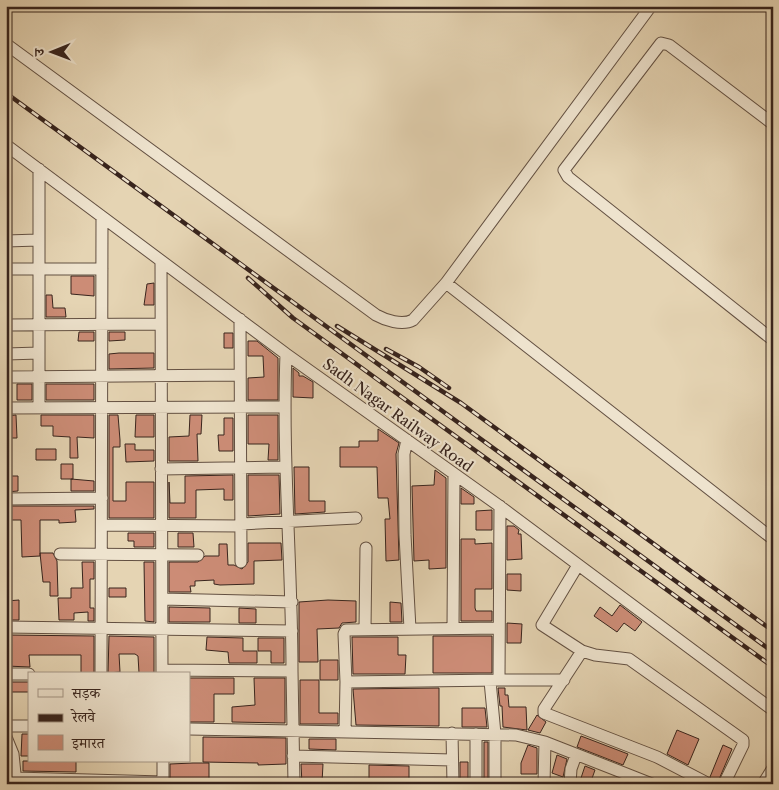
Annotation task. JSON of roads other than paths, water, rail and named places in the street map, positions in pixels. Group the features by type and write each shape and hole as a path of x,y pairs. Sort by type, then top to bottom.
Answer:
{"street":[{"path":"6,44 381,318 409,322 446,284 651,6"},
{"path":"773,124 669,45 661,43 564,170 568,177 773,340"},
{"name":"Sadh Nagar Railway Road","path":"6,145 286,354 500,506 773,710"},
{"path":"39,169 39,408"},
{"path":"101,672 102,217"},
{"path":"6,241 38,240"},
{"path":"161,261 162,672 292,671"},
{"path":"6,269 102,269"},
{"path":"446,284 773,539"},
{"path":"240,318 241,562"},
{"path":"6,325 161,324"},
{"path":"6,354 39,353"},
{"path":"286,354 284,407 285,467 292,602 294,784"},
{"path":"6,377 239,375"},
{"path":"6,408 284,407"},
{"path":"408,440 404,454 405,535 410,629"},
{"path":"162,469 285,467"},
{"path":"453,628 454,474"},
{"path":"6,499 102,498"},
{"path":"495,784 495,681 499,628 500,506"},
{"path":"102,525 241,525 356,518"},
{"path":"365,629 366,548"},
{"path":"60,554 198,555"},
{"path":"578,565 542,625 582,651 595,656 629,659 743,740 724,784"},
{"path":"162,599 292,602"},
{"path":"6,627 292,631"},
{"path":"345,732 344,632 365,629 499,628"},
{"path":"582,651 544,709 546,716 657,758 705,782"},
{"path":"6,674 28,674"},
{"path":"346,682 564,680"},
{"path":"6,726 28,726"},
{"path":"190,729 293,729 524,736 576,755 632,780 651,784"},
{"path":"452,733 453,784"},
{"path":"476,734 476,784"},
{"path":"6,737 14,754 16,781 163,783 163,762"},
{"path":"544,742 544,784"},
{"path":"570,784 570,774 576,755"},
{"path":"293,756 452,760"},
{"path":"763,784 773,768"}],"railway":[{"path":"6,93 773,652"},
{"path":"248,278 293,318 773,667"},
{"path":"337,326 461,403 773,631"},
{"path":"386,349 419,367 449,388"}]}
